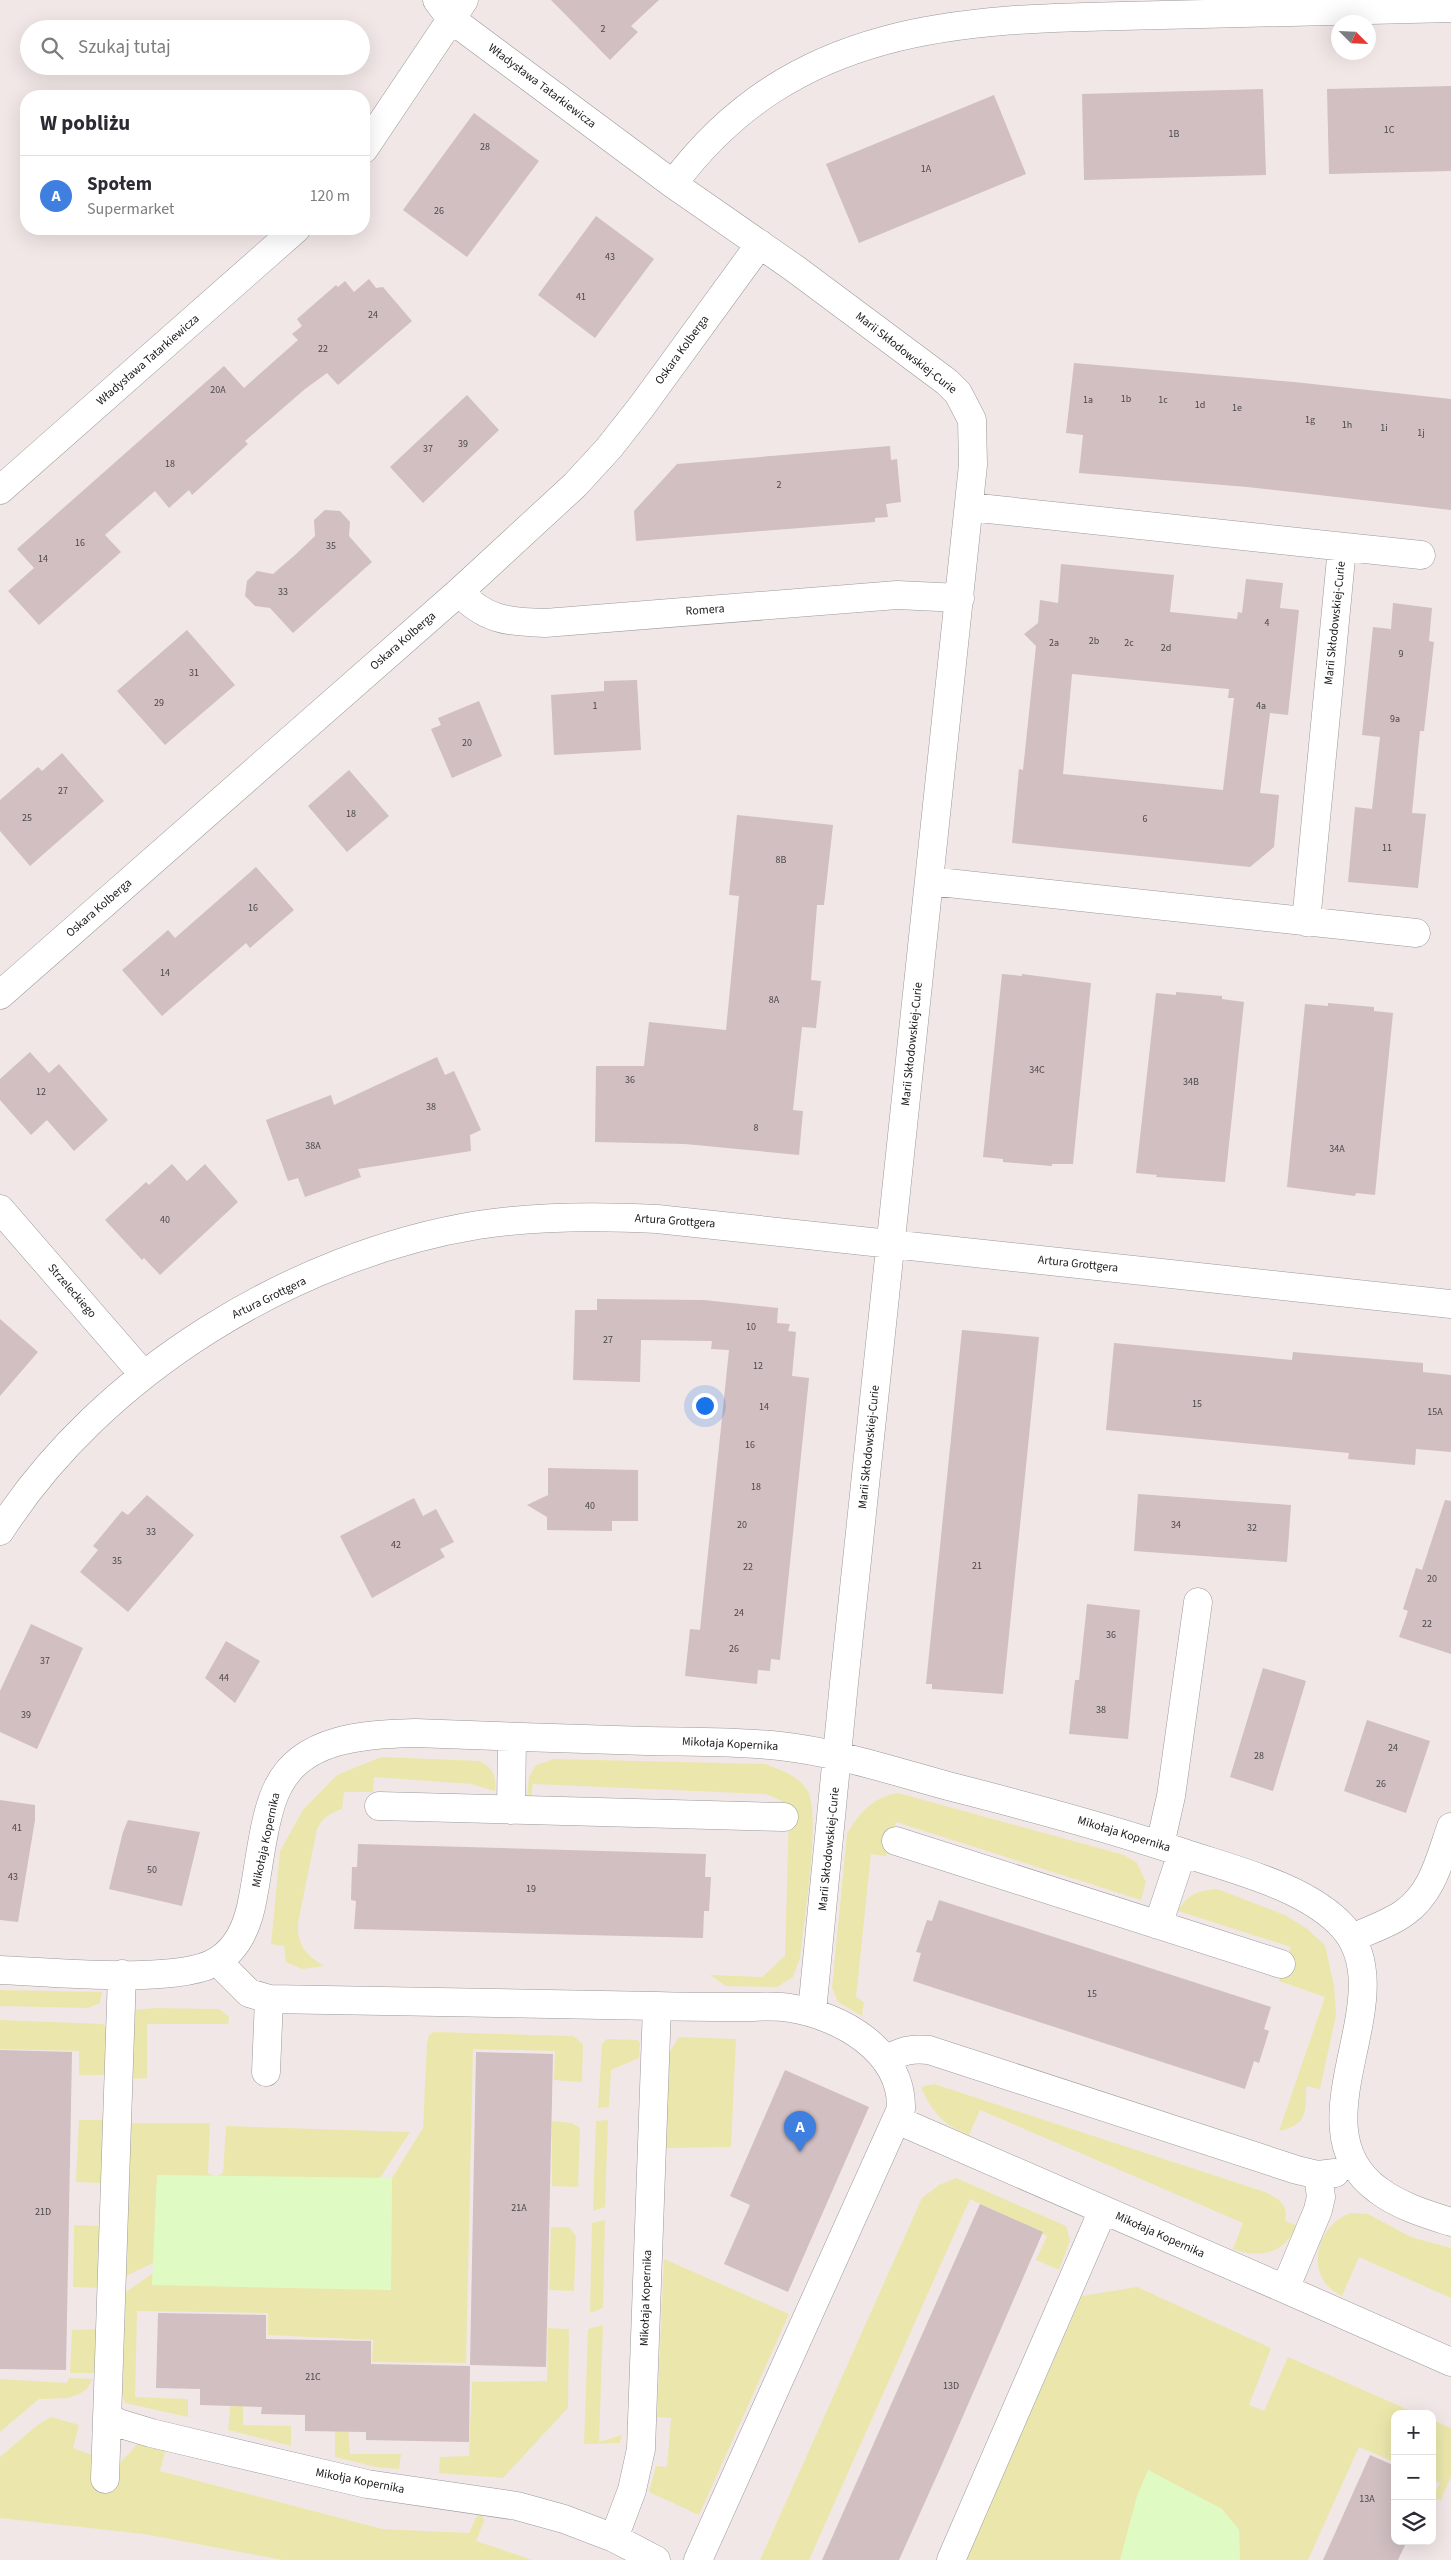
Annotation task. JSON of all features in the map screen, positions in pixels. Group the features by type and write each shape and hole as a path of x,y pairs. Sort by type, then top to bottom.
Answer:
{"street":[{"name":"Władysława Tatarkiewicza","path":"370,139 451,6 673,184 760,244"},
{"path":"673,184 715,134 744,107 777,85 811,66 848,51 890,39 932,30 1012,19 1451,8"},
{"name":"Władysława Tatarkiewicza","path":"0,490 289,235"},
{"name":"Marii Skłodowskiej-Curie","path":"760,244 947,382 958,393 967,407 974,433 974,465 890,1243 812,2012"},
{"name":"Oskara Kolberga","path":"0,995 459,592 575,485 609,448 760,244"},
{"name":"Marii Skłodowskiej-Curie","path":"969,507 1342,548 1306,922"},
{"path":"1342,548 1422,555"},
{"name":"Romera","path":"459,592 479,610 491,616 506,620 545,623 897,595 960,598"},
{"path":"929,881 1416,933"},
{"name":"Strzeleckiego","path":"0,1209 143,1374"},
{"name":"Artura Grottgera","path":"0,1531 50,1464 93,1420 143,1374 217,1324 314,1275 403,1243 477,1225 558,1217 631,1218 720,1224 1451,1304"},
{"path":"1158,1925 1171,1849 1171,1796 1198,1602"},
{"name":"Mikołaja Kopernika","path":"218,1961 244,1930 250,1914 273,1801 278,1786 286,1773 301,1760 324,1746 346,1739 378,1734 415,1733 761,1744 838,1758 1060,1815 1171,1849 1229,1868 1302,1897 1327,1912 1352,1938 1360,1959 1363,1979 1362,2000 1344,2109 1348,2146 1354,2162 1365,2179 1378,2190 1415,2210 1451,2222"},
{"path":"511,1810 512,1737"},
{"path":"379,1806 784,1817"},
{"path":"1352,1938 1403,1914 1417,1902 1435,1875 1451,1827"},
{"path":"896,1841 1281,1964"},
{"path":"0,1970 122,1974 182,1972 201,1968 218,1961 249,1993 269,1999 788,2007 812,2012 852,2031 870,2043 886,2060 899,2084 901,2096 897,2120 698,2560"},
{"path":"105,2479 122,1974"},
{"path":"266,2072 269,1999"},
{"name":"Mikołaja Kopernika","path":"614,2538 632,2490 641,2449 657,2006"},
{"path":"886,2060 901,2051 911,2049 929,2050 1318,2176 1338,2172 1354,2162"},
{"name":"Mikołaja Kopernika","path":"897,2120 1451,2362"},
{"path":"1285,2289 1318,2210 1321,2198 1318,2176"},
{"path":"951,2560 1103,2210"},
{"name":"Mikołja Kopernika","path":"107,2416 118,2423 151,2433 367,2484 517,2506 564,2519 614,2538"},
{"path":"614,2538 656,2560"}],"shaded area":[{"path":"381,1757 480,1761 493,1773 495,1791 471,1784 374,1777 373,1792 344,1792 342,1809 327,1816 317,1829 298,1923 299,1937 304,1949 312,1958 324,1966 302,1969 286,1962 284,1946 271,1944 280,1851 303,1810 337,1775"},
{"path":"554,1759 765,1764 777,1768 798,1780 807,1790 811,1802 813,1821 810,1870 800,1958 793,1977 777,1987 726,1986 710,1975 762,1977 785,1956 789,1811 780,1800 766,1794 533,1784 531,1798 527,1797 529,1777 536,1765"},
{"path":"898,1793 1124,1855 1137,1863 1146,1882 1141,1900 896,1822 886,1856 871,1854 856,1997 864,2002 862,2016 838,2002 832,1988 847,1834 862,1813 874,1802"},
{"path":"1217,1889 1285,1915 1306,1928 1325,1945 1334,1986 1336,2015 1320,2089 1306,2086 1305,2110 1300,2121 1279,2131 1325,1997 1279,1981 1291,1947 1178,1911 1189,1897 1194,1894"},
{"path":"0,1990 102,1992 100,2003 88,2008 0,2006"},
{"path":"155,2008 219,2009 229,2016 228,2024 147,2024 147,2078 132,2079 133,2010"},
{"path":"0,2020 103,2024 110,2033 106,2075 79,2075 79,2051 0,2049"},
{"path":"434,2032 573,2036 583,2044 582,2082 554,2080 555,2051 473,2049 466,2363 372,2362 373,2340 268,2335 268,2313 137,2311 135,2397 188,2399 188,2417 125,2403 122,2393 126,2292 153,2273 153,2263 126,2276 129,2123 210,2123 208,2173 216,2176 223,2173 226,2126 410,2132 380,2178 392,2178 423,2128 427,2043 429,2035"},
{"path":"679,2037 736,2039 731,2147 666,2148 668,2055"},
{"path":"607,2039 637,2040 640,2043 639,2058 611,2070 609,2107 598,2108 602,2044"},
{"path":"934,2084 1265,2192 1282,2203 1286,2211 1285,2221 1296,2225 1286,2242 1270,2252 1252,2254 1233,2249 1243,2223 980,2110 969,2135 952,2127 934,2111 921,2087"},
{"path":"79,2120 106,2120 103,2183 76,2182"},
{"path":"608,2120 605,2207 593,2211 596,2121"},
{"path":"552,2121 572,2123 580,2128 578,2187 552,2186"},
{"path":"956,2178 1066,2226 1070,2240 1059,2270 1036,2260 1047,2236 970,2199 809,2560 760,2560 922,2198 939,2185"},
{"path":"1351,2213 1368,2214 1411,2237 1451,2248 1451,2298 1359,2257 1342,2296 1329,2288 1322,2277 1318,2265 1318,2252 1322,2239 1329,2228 1339,2219"},
{"path":"605,2220 603,2308 590,2313 592,2223"},
{"path":"74,2225 101,2226 99,2288 73,2287"},
{"path":"551,2227 569,2227 576,2236 574,2291 549,2290"},
{"path":"664,2259 789,2314 699,2515 649,2492 656,2466 667,2467 671,2418 657,2417"},
{"path":"1137,2287 1271,2348 1249,2405 1264,2411 1288,2357 1409,2410 1391,2410 1391,2460 1359,2447 1308,2560 966,2560 1082,2296"},
{"path":"603,2325 599,2442 622,2435 620,2443 584,2444 588,2329"},
{"path":"548,2328 569,2329 568,2408 503,2478 439,2473 440,2457 469,2456 472,2382 547,2381"},
{"path":"98,2329 97,2373 70,2373 72,2330"},
{"path":"69,2378 93,2379 86,2390 79,2394 68,2398 39,2399 0,2432 0,2379 67,2383"},
{"path":"243,2399 243,2425 291,2426 291,2446 228,2430 231,2400"},
{"path":"51,2417 79,2425 73,2448 92,2455 91,2481 117,2482 118,2465 144,2437 167,2445 160,2471 382,2529 469,2533 477,2516 482,2514 484,2521 476,2541 533,2560 283,2560 144,2534 0,2518 0,2457 36,2426"},
{"path":"1436,2422 1451,2428 1451,2476 1441,2500 1436,2498 1436,2491 1440,2483 1436,2481"},
{"path":"348,2429 350,2454 401,2454 399,2469 376,2467 335,2457 335,2430"}],"green space":[{"path":"157,2175 392,2178 391,2290 152,2285"},
{"path":"1148,2470 1222,2509 1239,2530 1240,2560 1120,2560 1137,2496"}],"building":[{"path":"551,0 659,0 631,26 638,32 610,60"},
{"path":"1451,86 1451,171 1329,174 1327,89"},
{"path":"1263,89 1266,175 1084,180 1082,94"},
{"path":"994,95 1026,174 859,243 826,164"},
{"path":"474,113 539,161 467,257 403,210"},
{"path":"596,216 654,259 595,338 538,295"},
{"path":"369,279 376,288 383,287 412,321 338,385 327,373 305,389 245,441 248,444 192,495 189,490 169,508 155,491 105,535 121,552 39,625 8,591 34,568 17,549 224,366 244,388 298,340 292,334 302,326 297,319 336,285 338,287 345,281 354,292"},
{"path":"1074,363 1294,382 1451,399 1451,510 1247,487 1079,473 1083,435 1066,433"},
{"path":"467,395 499,430 423,503 390,467"},
{"path":"890,446 891,460 897,459 901,502 886,504 888,517 875,518 875,522 636,541 634,511 677,464"},
{"path":"325,510 340,511 350,522 349,536 372,562 293,633 270,608 255,606 245,596 247,581 257,571 273,574 295,555 315,536 314,520"},
{"path":"1061,564 1174,575 1170,612 1237,619 1238,612 1242,613 1246,579 1283,583 1280,608 1299,610 1288,715 1270,713 1260,793 1279,795 1274,847 1250,867 1012,843 1019,769 1023,770 1036,646 1024,634 1038,623 1040,600 1058,603","holes":["1072,674 1229,689 1228,698 1234,698 1223,790 1063,774"]},
{"path":"1393,603 1432,608 1429,641 1434,642 1424,731 1420,731 1412,813 1426,814 1418,888 1348,882 1355,807 1372,809 1380,737 1362,735 1373,627 1391,629"},
{"path":"187,630 235,685 165,745 117,691"},
{"path":"637,680 641,750 554,755 551,695 604,691 604,681"},
{"path":"479,701 502,756 452,778 431,729 441,725 438,718"},
{"path":"62,753 104,801 30,866 0,831 0,800 38,767 42,771"},
{"path":"349,770 389,816 347,852 308,806"},
{"path":"737,815 833,825 824,905 817,905 811,980 821,981 816,1028 802,1027 793,1110 803,1111 799,1155 685,1144 595,1142 596,1066 644,1066 649,1022 726,1030 739,896 729,895"},
{"path":"256,867 294,910 250,948 246,943 162,1016 122,970 168,930 175,938"},
{"path":"1002,974 1022,976 1022,974 1091,983 1073,1164 1052,1164 1052,1166 1003,1162 1003,1159 983,1157"},
{"path":"1176,992 1222,996 1222,999 1244,1002 1225,1182 1156,1177 1157,1175 1136,1173 1156,993 1176,995"},
{"path":"1328,1003 1374,1007 1374,1011 1393,1013 1375,1195 1356,1193 1355,1196 1287,1187 1305,1004 1328,1006"},
{"path":"30,1052 49,1073 59,1064 108,1120 74,1151 47,1120 31,1135 0,1100 0,1079"},
{"path":"437,1057 445,1075 454,1071 481,1130 470,1135 471,1151 358,1169 361,1177 305,1197 298,1178 288,1181 266,1120 331,1095 334,1105"},
{"path":"172,1164 187,1181 205,1164 238,1202 160,1275 144,1258 142,1260 105,1220 146,1182 149,1185"},
{"path":"597,1299 704,1300 778,1308 777,1323 790,1324 788,1331 796,1332 792,1376 809,1378 780,1660 771,1659 770,1671 758,1670 757,1684 685,1676 690,1629 700,1630 729,1350 711,1349 712,1341 641,1340 640,1382 573,1380 575,1310 597,1310"},
{"path":"0,1319 38,1352 0,1396"},
{"path":"962,1330 1039,1337 1003,1694 932,1689 932,1684 926,1684"},
{"path":"1114,1343 1292,1360 1293,1352 1423,1363 1423,1372 1451,1375 1451,1452 1416,1449 1415,1465 1348,1459 1349,1453 1106,1430"},
{"path":"548,1468 638,1470 638,1521 612,1521 612,1531 547,1530 547,1517 527,1505 548,1495"},
{"path":"1138,1494 1291,1505 1287,1562 1134,1551"},
{"path":"147,1495 194,1535 128,1612 80,1572 98,1550 93,1546 122,1511 128,1515"},
{"path":"414,1498 423,1516 436,1509 454,1542 440,1549 445,1557 372,1598 340,1536"},
{"path":"1445,1500 1451,1501 1451,1654 1399,1637 1408,1611 1403,1609 1416,1568 1422,1570"},
{"path":"1087,1604 1140,1610 1128,1739 1069,1734 1075,1680 1079,1680"},
{"path":"31,1624 83,1648 37,1749 0,1732 0,1691"},
{"path":"226,1641 260,1661 235,1703 205,1678"},
{"path":"1263,1668 1306,1681 1273,1791 1230,1777"},
{"path":"1367,1720 1430,1741 1406,1813 1344,1791"},
{"path":"0,1800 35,1805 35,1820 18,1922 0,1920"},
{"path":"128,1820 200,1832 182,1906 109,1889 123,1832"},
{"path":"358,1844 706,1854 705,1877 711,1877 709,1911 704,1911 703,1938 354,1929 356,1901 351,1900 352,1867 357,1867"},
{"path":"939,1900 1271,2007 1264,2029 1269,2031 1259,2063 1254,2061 1245,2089 913,1981 921,1953 916,1952 927,1920 932,1921"},
{"path":"0,2050 72,2052 66,2370 0,2369"},
{"path":"476,2052 553,2054 546,2367 470,2365"},
{"path":"785,2070 869,2107 788,2292 724,2264 750,2205 730,2196"},
{"path":"980,2204 1043,2232 943,2462 899,2560 822,2560"},
{"path":"158,2313 266,2315 266,2339 371,2341 371,2364 470,2366 469,2442 366,2440 366,2432 305,2431 305,2415 261,2414 262,2407 200,2405 200,2389 156,2388"},
{"path":"1370,2455 1391,2464 1391,2545 1405,2545 1398,2560 1323,2560"}],"place":[{"name":"Społem","path":"800,2152"}]}
